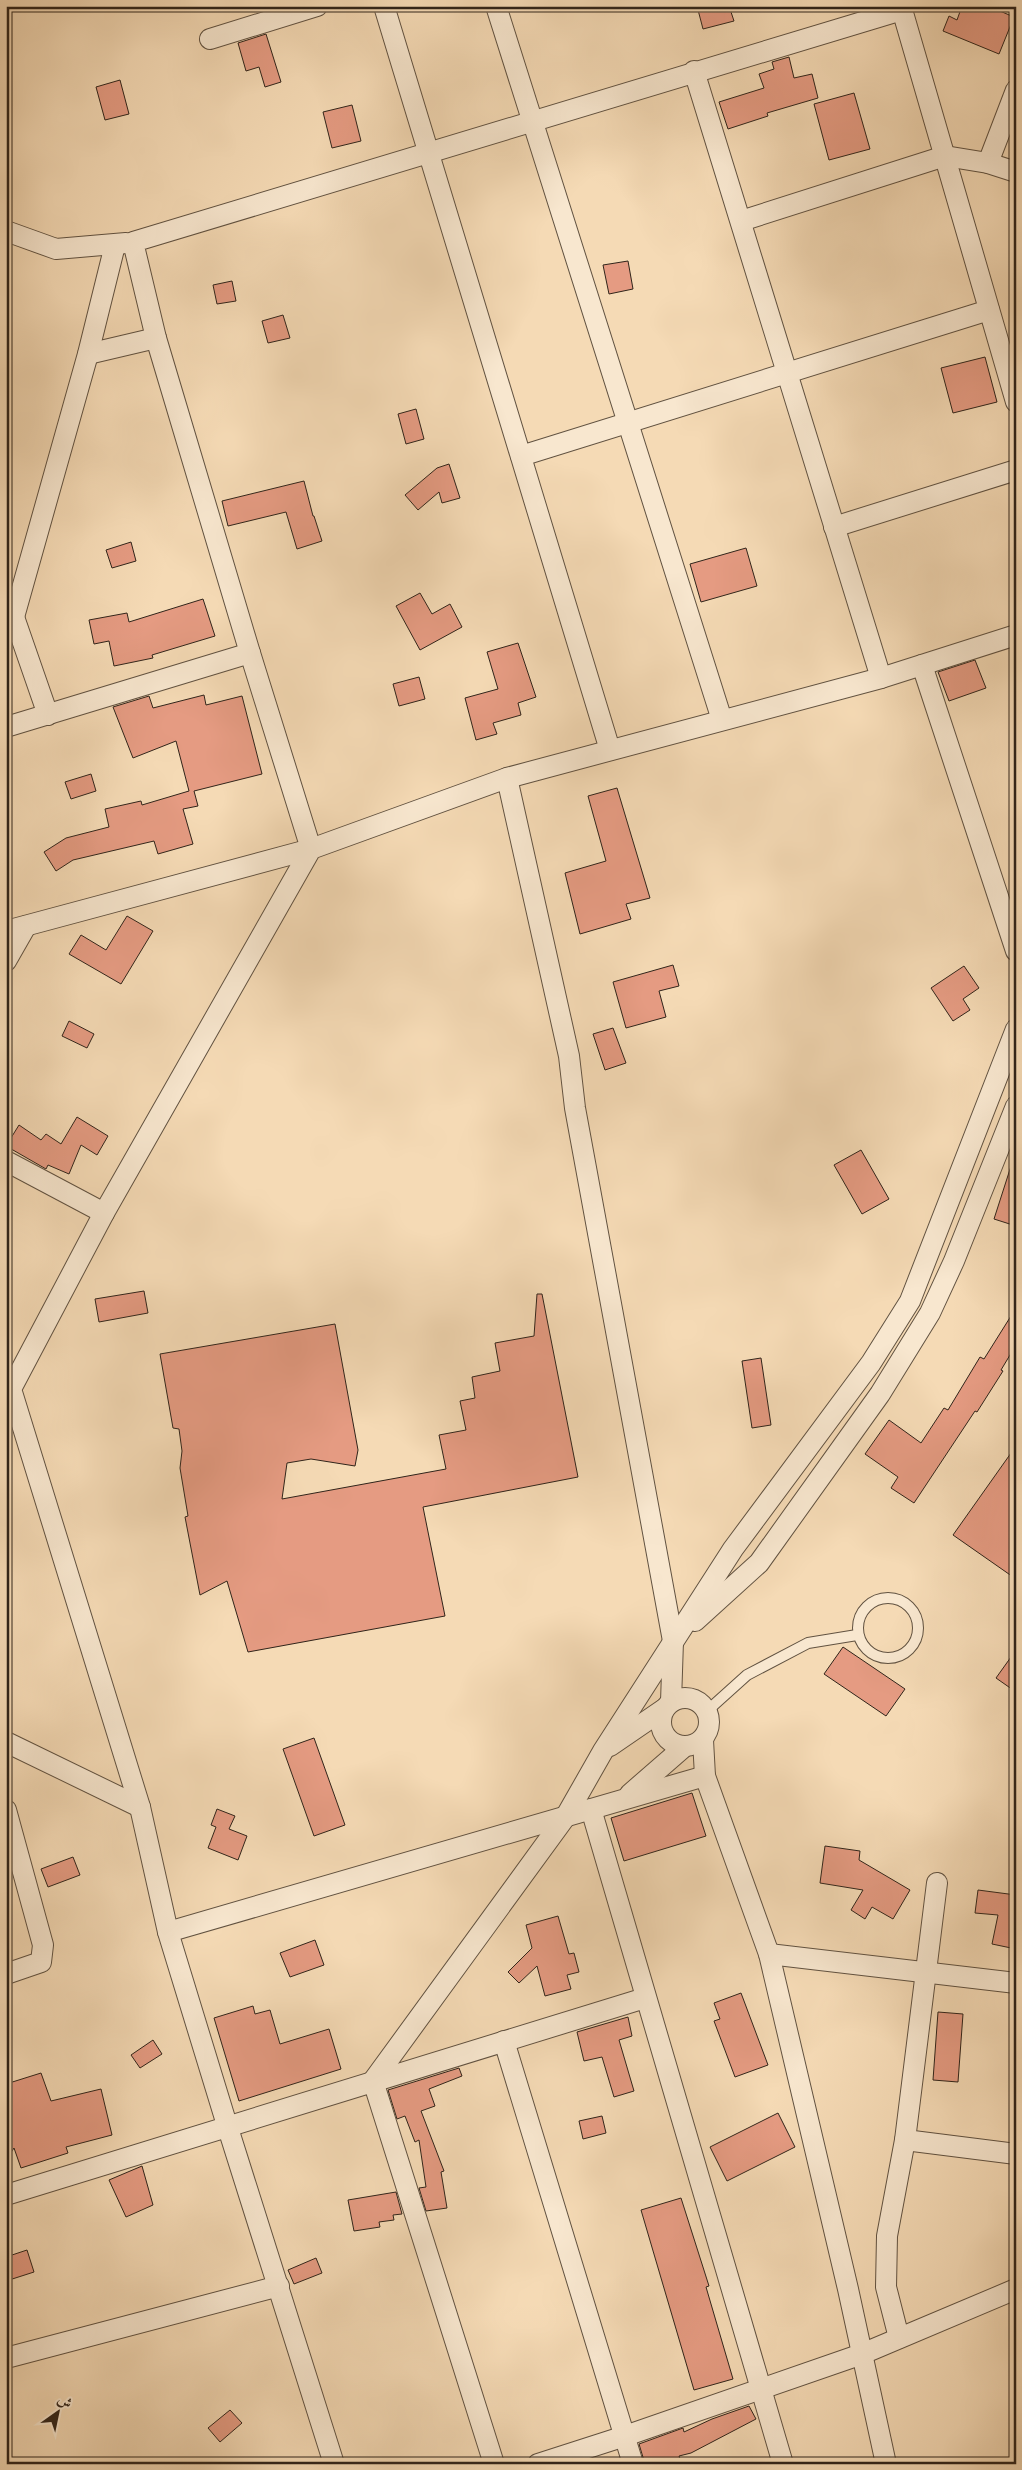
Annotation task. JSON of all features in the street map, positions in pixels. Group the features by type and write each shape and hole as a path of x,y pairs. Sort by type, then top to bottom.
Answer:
{"street":[{"path":"210,39 317,6"},
{"path":"384,6 430,152 610,750"},
{"path":"496,6 722,720"},
{"path":"6,231 56,249 124,244 902,8 1016,402"},
{"path":"694,71 881,678"},
{"path":"988,163 1016,90"},
{"path":"741,221 945,156 988,163 1016,172"},
{"path":"124,244 156,338 250,653 312,849 104,1213 9,1388 140,1807 168,1932 334,2464"},
{"path":"48,715 10,626 88,354 124,244"},
{"path":"521,456 989,310"},
{"path":"88,354 156,338"},
{"path":"834,527 1016,470"},
{"path":"6,931 312,849 507,778 881,678 1016,635"},
{"path":"6,727 250,653"},
{"path":"922,665 1016,951"},
{"path":"507,778 569,1056 575,1108 673,1641 668,1705 660,1718 661,1729 666,1738 674,1744 684,1747 694,1745 703,1740 708,1731 710,1721 707,1711 700,1703 691,1698 681,1698 668,1705 603,1751"},
{"path":"6,961 26,926"},
{"path":"373,2081 566,1816 603,1751 733,1549 871,1363 910,1301 1016,1029"},
{"path":"673,1641 759,1563 880,1394 930,1313 954,1261 1016,1106"},
{"path":"6,1161 104,1213"},
{"path":"703,1740 705,1776 769,1954 886,2464"},
{"path":"6,1742 140,1807"},
{"path":"625,1799 684,1747"},
{"path":"168,1932 705,1776"},
{"path":"591,1809 783,2464"},
{"path":"6,1810 43,1945 40,1962 6,1974"},
{"path":"898,2338 886,2287 887,2236 905,2140 937,1883"},
{"path":"769,1954 1016,1983"},
{"path":"6,2195 227,2125 645,1998"},
{"path":"504,2042 633,2464"},
{"path":"373,2081 494,2464"},
{"path":"905,2140 1016,2154"},
{"path":"6,2358 279,2286"},
{"path":"538,2464 761,2390 862,2354 1016,2289"}],"lane":[{"path":"881,1598 897,1598 910,1607 918,1621 918,1637 909,1651 895,1658 879,1658 865,1649 857,1635 858,1619 866,1605 881,1598"},
{"path":"707,1711 747,1675 808,1644 857,1635"}],"building":[{"path":"697,6 729,6 734,21 703,29"},
{"path":"962,6 988,6 1014,17 999,54 943,31 949,16 957,20"},
{"path":"266,34 281,82 265,87 259,67 246,71 238,43"},
{"path":"789,57 794,78 812,74 818,98 767,113 768,116 728,129 719,102 764,88 759,74 774,69 772,62"},
{"path":"120,80 129,114 105,120 96,87"},
{"path":"854,93 870,149 829,160 814,104"},
{"path":"352,105 361,141 332,148 323,112"},
{"path":"628,261 633,289 609,294 603,265"},
{"path":"232,281 236,301 217,304 213,285"},
{"path":"283,315 290,338 268,343 262,321"},
{"path":"985,357 997,402 953,413 941,368"},
{"path":"416,409 424,439 406,444 398,414"},
{"path":"449,464 460,498 442,503 439,492 418,510 405,495 437,468"},
{"path":"304,481 322,541 297,549 286,512 228,526 222,501"},
{"path":"131,542 136,561 112,568 106,550"},
{"path":"746,548 757,586 701,602 690,564"},
{"path":"420,593 432,614 450,604 462,627 420,650 396,606"},
{"path":"203,599 215,636 152,655 153,658 114,666 109,641 94,644 89,620 127,613 129,622"},
{"path":"518,643 536,697 518,703 521,715 493,723 497,734 476,740 465,698 498,689 487,652"},
{"path":"975,660 986,688 949,701 938,672"},
{"path":"419,677 425,699 399,706 393,684"},
{"path":"204,695 206,705 242,696 262,774 194,791 198,806 183,809 193,844 158,854 154,841 73,860 56,871 44,852 66,838 109,827 105,809 141,801 142,805 189,791 176,741 133,758 113,707 149,696 153,708"},
{"path":"91,774 96,791 71,799 65,782"},
{"path":"617,788 650,898 626,904 631,919 580,934 565,873 606,861 588,796"},
{"path":"127,916 153,931 121,984 69,954 81,935 106,950"},
{"path":"673,965 679,986 659,991 666,1017 626,1028 613,982"},
{"path":"964,966 979,988 963,999 970,1010 953,1021 931,988"},
{"path":"69,1021 94,1034 87,1048 62,1036"},
{"path":"613,1028 626,1063 605,1070 593,1034"},
{"path":"77,1117 108,1136 97,1155 81,1145 69,1174 48,1165 46,1169 6,1146 19,1125 41,1140 46,1134 61,1144"},
{"path":"861,1150 889,1199 862,1214 834,1165"},
{"path":"1012,1163 1016,1164 1016,1226 994,1219"},
{"path":"144,1291 148,1313 99,1322 95,1299"},
{"path":"537,1294 542,1294 578,1477 423,1507 445,1616 248,1652 227,1581 200,1595 185,1517 188,1516 180,1468 182,1451 179,1429 173,1428 160,1354 335,1324 358,1450 355,1466 311,1459 287,1463 282,1499 446,1469 439,1435 466,1430 460,1401 475,1398 472,1377 500,1371 495,1343 534,1336"},
{"path":"1016,1308 1016,1345 1001,1370 1003,1371 914,1503 891,1488 898,1477 865,1454 889,1420 921,1443 944,1408 948,1410 980,1357 984,1359"},
{"path":"761,1358 771,1425 752,1428 742,1361"},
{"path":"1016,1446 1016,1579 953,1535"},
{"path":"843,1647 905,1689 886,1716 824,1674"},
{"path":"1016,1650 1016,1692 996,1678"},
{"path":"314,1738 345,1825 314,1836 283,1749"},
{"path":"692,1793 706,1836 624,1861 611,1818"},
{"path":"217,1809 235,1816 229,1829 247,1836 238,1860 208,1848 216,1827 211,1825"},
{"path":"825,1846 860,1851 859,1860 910,1890 893,1919 872,1907 865,1919 851,1910 863,1890 820,1883"},
{"path":"73,1857 80,1875 48,1887 41,1869"},
{"path":"978,1890 1016,1895 1016,1949 992,1944 998,1915 975,1913"},
{"path":"558,1916 569,1954 574,1953 579,1972 567,1975 571,1989 545,1996 537,1966 519,1983 508,1972 532,1948 526,1925"},
{"path":"315,1940 324,1965 290,1977 280,1953"},
{"path":"741,1993 768,2065 735,2077 714,2021 720,2019 714,2003"},
{"path":"253,2006 255,2014 270,2010 280,2044 329,2029 341,2069 239,2101 214,2018"},
{"path":"938,2012 963,2014 958,2082 933,2080"},
{"path":"628,2017 632,2036 619,2040 634,2091 614,2097 602,2057 584,2061 577,2032"},
{"path":"153,2040 162,2054 140,2068 131,2055"},
{"path":"459,2068 462,2076 429,2089 435,2106 421,2111 444,2171 441,2172 447,2208 426,2211 419,2188 426,2187 419,2140 415,2142 405,2116 397,2119 388,2090"},
{"path":"41,2073 51,2101 101,2089 112,2135 66,2147 68,2153 21,2168 14,2148 6,2160 6,2084"},
{"path":"778,2113 795,2147 727,2181 710,2147"},
{"path":"602,2116 606,2133 583,2139 579,2121"},
{"path":"142,2166 153,2205 126,2217 109,2180"},
{"path":"396,2192 402,2214 393,2215 394,2220 379,2222 380,2227 354,2231 348,2200"},
{"path":"681,2198 709,2286 706,2287 733,2379 694,2390 641,2210"},
{"path":"27,2250 34,2272 6,2281 6,2257"},
{"path":"316,2258 322,2273 294,2284 288,2270"},
{"path":"749,2406 756,2419 691,2453 679,2456 682,2464 645,2464 639,2444 683,2428 684,2432 712,2419"},
{"path":"230,2410 242,2423 220,2442 208,2428"}]}
